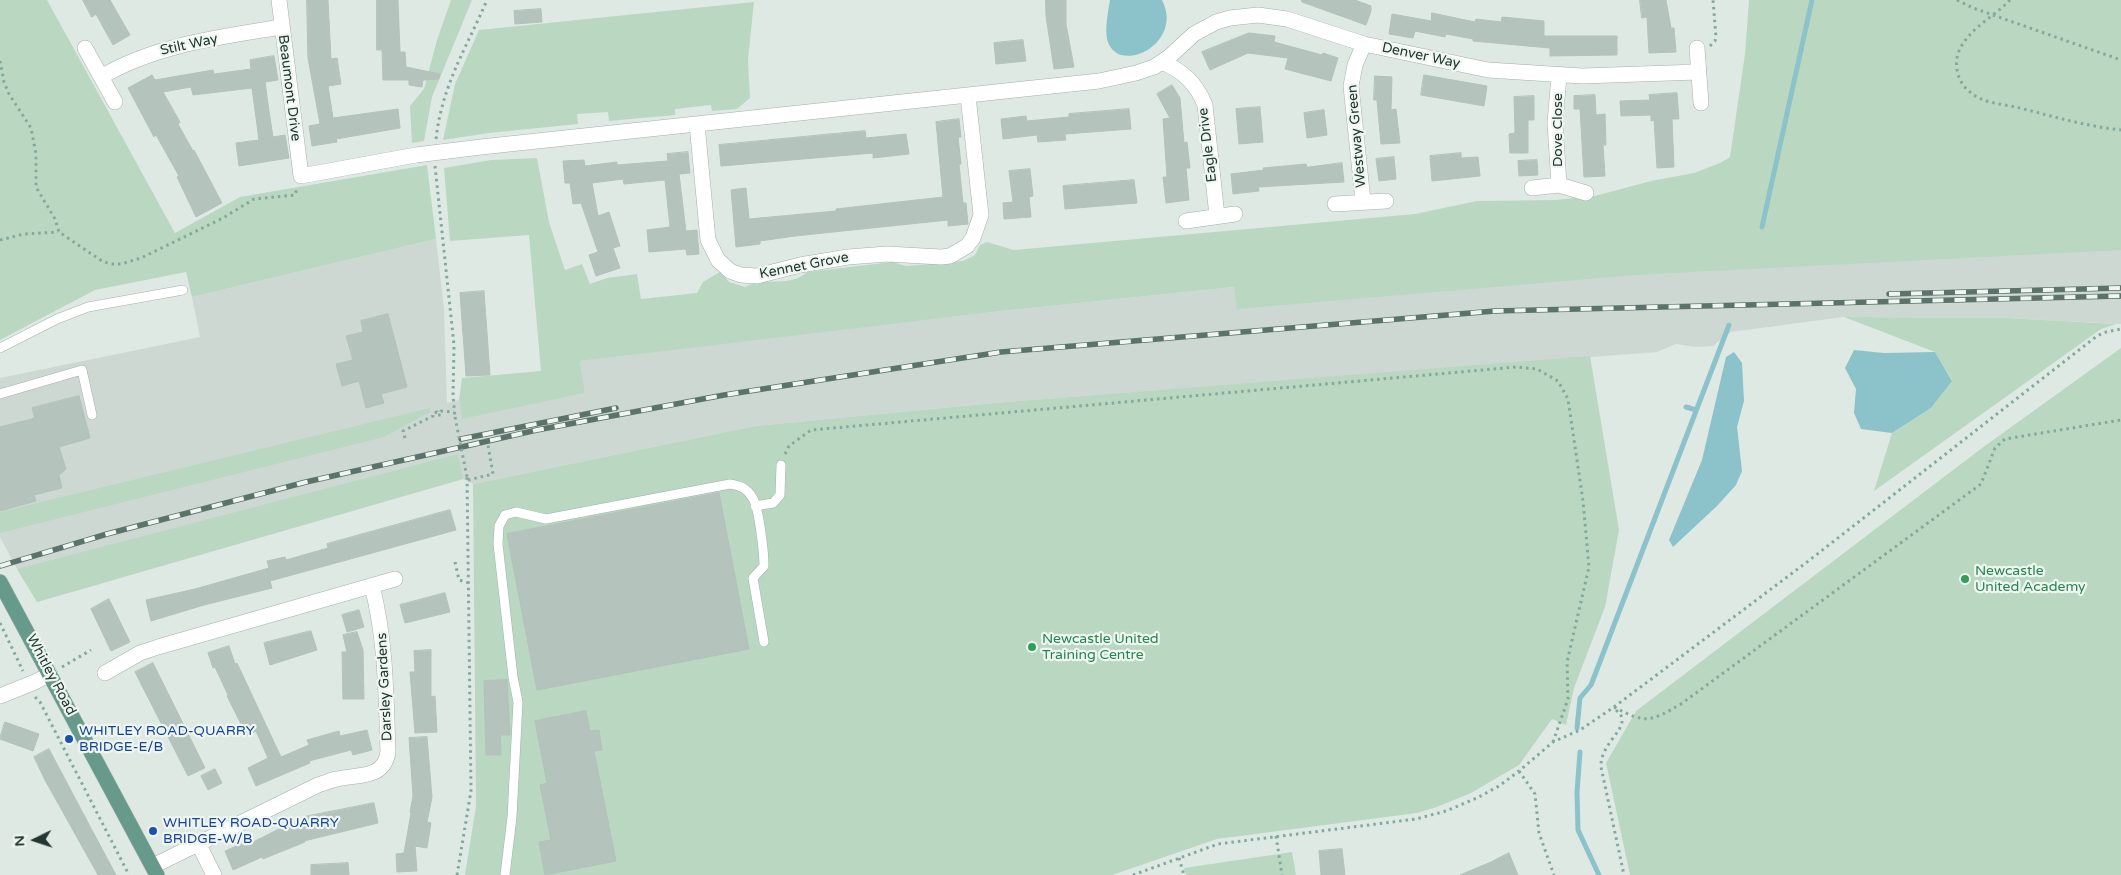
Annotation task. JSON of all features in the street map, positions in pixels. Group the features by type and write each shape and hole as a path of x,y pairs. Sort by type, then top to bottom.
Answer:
{"main road":[{"name":"Whitley Road","path":"4,589 155,871"}],"street":[{"name":"Beaumont Drive","path":"279,0 301,176"},
{"name":"Denver Way","path":"301,176 435,152 1099,81 1136,73 1162,62 1199,31 1230,18 1244,15 1287,19 1364,44 1488,70 1560,76 1698,72"},
{"name":"Stilt Way","path":"101,77 122,64 155,52 281,27"},
{"name":"Westway Green","path":"1363,201 1351,86 1355,65 1364,44"},
{"path":"86,48 115,102"},
{"path":"1697,48 1701,103"},
{"name":"Eagle Drive","path":"1162,62 1189,78 1201,95 1205,105 1217,216"},
{"name":"Dove Close","path":"1559,185 1555,124 1560,76"},
{"name":"Kennet Grove","path":"697,124 708,240 718,260 730,271 741,275 757,276 807,263 848,257 888,254 941,257 958,252 966,246 976,232 981,215 968,96"},
{"name":"Dove Close","path":"1532,188 1559,185 1586,194"},
{"path":"1335,204 1386,201"},
{"path":"1186,221 1235,214"},
{"path":"105,673 140,653 158,647 395,579"},
{"name":"Darsley Gardens","path":"155,871 199,845 318,785 338,778 375,772 385,764 388,752 383,640 372,586"},
{"path":"0,696 50,674"},
{"path":"199,845 214,875"}],"lane":[{"path":"0,348 57,319 88,308 182,290"},
{"path":"0,394 82,370 92,415"},
{"path":"755,506 773,503 780,495 781,465"},
{"path":"505,875 512,817 518,702 513,677 498,544 498,532 501,520 505,515 516,512 546,520 738,484 754,498 764,553 764,566 753,578 764,642"}],"path":[{"path":"457,875 471,791 468,478 454,412 454,345 437,188 435,152 437,129 446,91 459,56 487,0"},
{"path":"1697,48 1709,47 1715,41 1713,0"},
{"path":"1957,0 1992,15 2121,60"},
{"path":"2010,0 1968,37 1957,57 1958,76 1969,92 1982,99 2071,122 2121,130"},
{"path":"0,61 4,82 31,128 36,154 36,187 55,218 59,232"},
{"path":"0,240 24,234 59,232 102,261 111,264 127,263 223,218 254,199 295,195 301,176"},
{"path":"1133,875 1218,844 1416,819 1446,811 1477,798 1519,771 1553,742 1580,730 1614,707 1811,559 2097,336 2121,329"},
{"path":"781,465 789,446 811,430 1516,366 1537,369 1558,381 1568,399 1583,501 1589,567 1567,662 1568,699 1553,742"},
{"path":"405,438 403,431 433,416 433,412 441,415 440,411 454,412"},
{"path":"1614,707 1642,720 1660,716 1681,704 1981,484 1995,448 2005,439 2121,420"},
{"path":"468,478 493,474 488,445"},
{"path":"454,562 459,580 469,583"},
{"path":"0,623 23,668 24,687 40,702 129,875"},
{"path":"50,674 91,650"},
{"path":"1614,707 1621,715 1622,724 1604,750 1601,768 1624,875"},
{"path":"1519,771 1535,794 1539,833 1554,875"},
{"path":"1276,836 1282,875"},
{"path":"1179,858 1184,875"}],"shaded area":[{"path":"2121,215 2121,324 2007,318 1844,317 1731,332 1713,346 1695,347 1676,344 1657,352 994,403 755,426 473,484 463,479 37,602 0,537 0,378 200,337 192,297 436,239 444,310 447,403 459,400 462,418 585,393 580,361 728,342 1234,287"}],"green space":[{"path":"0,0 47,0 175,233 240,197 427,165 436,239 192,297 186,272 95,290 0,340"},
{"path":"451,0 472,0 432,97 424,141 412,143 410,106 424,89 437,40"},
{"path":"1749,0 2121,0 2121,250 1635,275 1237,309 1234,287 1001,311 580,361 585,393 462,419 459,400 462,378 541,371 529,235 450,241 444,168 491,160 537,158 549,222 565,270 582,264 590,284 607,278 637,274 641,299 697,293 703,282 720,272 729,282 745,287 761,282 793,280 807,272 892,262 906,266 963,261 975,255 980,245 987,242 1014,250 1415,214 1477,201 1555,200 1595,196 1651,181 1694,173 1730,157 1745,54"},
{"path":"754,2 748,60 750,98 737,109 712,111 711,105 675,109 675,115 609,121 608,112 577,114 578,124 489,133 443,140 455,84 479,30"},
{"path":"1844,317 2007,318 2116,324 2101,329 1874,491 1892,433 1931,408 1952,380 1935,352"},
{"name":"Newcastle United Academy","path":"2121,348 2121,875 1630,875 1606,763 1636,711 1982,448"},
{"name":"Newcastle United Training Centre","path":"1590,356 1619,530 1605,607 1574,688 1566,725 1552,719 1519,765 1471,793 1417,813 1217,839 1112,875 465,875 476,806 473,484 755,426 994,403"},
{"path":"430,408 430,412 384,437 0,533 0,512"},
{"path":"458,454 463,479 37,602 17,569"},
{"path":"1292,852 1296,875 1186,875 1184,868"}],"water":[{"path":"1110,0 1162,0 1167,16 1164,30 1157,42 1146,51 1134,55 1123,55 1113,50 1106,34"},
{"path":"1854,350 1884,353 1935,352 1952,381 1931,408 1892,433 1861,429 1854,413 1856,389 1845,368"},
{"path":"1734,352 1742,363 1744,401 1737,427 1742,471 1736,485 1717,506 1673,547 1669,540 1702,460 1726,357"}],"building":[{"path":"83,0 110,0 130,35 113,45 96,14 92,17"},
{"path":"307,0 328,0 331,59 337,58 341,84 328,86 333,118 398,109 400,128 336,139 337,142 312,146 309,126 320,124 308,58"},
{"path":"377,0 398,0 400,52 405,52 406,67 440,74 439,79 423,80 422,87 409,85 409,80 383,80 382,50 377,50"},
{"path":"1046,0 1066,0 1066,24 1074,67 1054,69 1046,16"},
{"path":"1302,0 1355,0 1371,6 1371,11 1366,25 1302,2"},
{"path":"1640,0 1666,0 1671,28 1674,28 1676,52 1649,53 1647,17 1642,18"},
{"path":"541,9 542,22 515,24 514,11"},
{"path":"1432,13 1475,22 1476,19 1501,22 1502,17 1544,21 1544,36 1617,36 1617,55 1550,56 1550,48 1473,41 1473,39 1446,34 1445,37 1415,31 1413,38 1389,34 1392,14 1431,21"},
{"path":"1249,33 1275,36 1274,42 1338,58 1331,81 1285,69 1288,58 1248,53 1210,70 1202,52"},
{"path":"1023,40 1026,61 996,64 994,43"},
{"path":"274,56 278,80 265,82 269,111 273,137 285,135 289,158 239,166 236,143 259,140 252,88 193,95 191,87 163,92 180,122 178,124 222,203 196,217 177,177 179,176 156,135 154,137 128,88 152,75 155,80 213,70 214,74 251,69 250,60"},
{"path":"1424,75 1487,86 1484,106 1421,95"},
{"path":"1375,76 1392,77 1391,110 1396,109 1400,143 1381,144 1377,100 1374,100"},
{"path":"1172,85 1180,98 1184,143 1187,142 1190,168 1186,168 1189,200 1166,203 1163,177 1167,177 1163,119 1170,118 1157,94"},
{"path":"1677,93 1679,119 1672,119 1674,167 1657,168 1654,120 1651,121 1651,115 1621,116 1620,101 1650,100 1649,95"},
{"path":"1595,95 1596,115 1605,114 1606,145 1603,145 1605,176 1584,177 1580,109 1574,109 1574,96"},
{"path":"1534,96 1534,120 1528,120 1528,153 1510,153 1509,134 1515,133 1514,97"},
{"path":"1260,107 1263,142 1239,144 1236,109"},
{"path":"1129,109 1131,129 1065,134 1066,140 1038,142 1037,135 1003,139 1001,119 1026,116 1027,121 1069,117 1069,114"},
{"path":"1324,110 1327,135 1307,138 1304,113"},
{"path":"959,119 961,137 958,137 961,164 959,164 963,203 966,203 968,224 948,226 948,220 795,236 736,247 731,190 746,188 749,219 836,211 836,209 943,197 936,122"},
{"path":"865,131 866,138 906,134 909,154 873,158 873,153 721,166 719,145"},
{"path":"688,152 690,173 679,174 686,231 697,230 699,254 687,255 686,249 649,252 647,230 670,227 665,180 624,184 623,179 592,183 598,216 609,212 620,246 613,248 620,268 596,276 589,255 598,252 581,203 573,204 570,183 565,183 563,161 584,160 585,166 617,162 617,165 668,161 667,154"},
{"path":"1461,153 1461,158 1478,157 1480,176 1432,181 1430,156"},
{"path":"1394,157 1396,179 1379,181 1376,159"},
{"path":"1537,160 1538,175 1519,176 1518,161"},
{"path":"1342,163 1344,182 1258,187 1259,191 1233,194 1231,174 1264,170 1263,168 1306,164 1307,167"},
{"path":"1030,169 1033,196 1029,197 1031,217 1004,219 1003,203 1013,202 1009,171"},
{"path":"1134,180 1137,203 1065,209 1063,186"},
{"path":"484,291 490,375 466,376 460,293"},
{"path":"388,314 407,387 381,394 384,403 366,408 359,381 342,386 336,364 353,360 346,336 363,332 361,321"},
{"path":"79,396 90,438 59,447 66,469 59,475 62,488 34,495 36,501 0,511 0,427 35,418 32,408"},
{"path":"719,493 749,649 537,690 507,534"},
{"path":"450,510 456,530 270,581 272,588 151,621 146,600 195,589 269,568 267,561 285,557 286,560 328,548 327,544"},
{"path":"445,593 450,612 405,623 400,605"},
{"path":"109,599 130,642 111,651 91,609"},
{"path":"359,610 364,627 347,632 342,615"},
{"path":"311,631 317,650 270,665 264,643"},
{"path":"357,632 363,650 364,699 343,699 342,652 347,652 343,635"},
{"path":"229,646 235,664 237,663 281,757 309,745 307,740 339,731 340,736 367,730 372,750 353,755 351,750 309,761 310,763 256,786 248,768 268,758 256,731 247,736 215,667 213,668 208,653"},
{"path":"431,650 431,697 435,696 437,732 415,733 410,672 415,672 414,651"},
{"path":"153,663 205,768 188,776 135,672"},
{"path":"507,680 510,735 500,735 501,755 486,755 484,681"},
{"path":"586,711 590,731 599,730 602,750 594,751 616,861 545,875 539,842 551,840 540,785 547,783 535,721"},
{"path":"5,722 39,734 33,751 0,739"},
{"path":"427,737 432,797 427,822 431,823 427,848 415,846 417,871 397,872 396,854 404,853 413,796 409,738"},
{"path":"49,749 116,875 98,875 45,780 34,757"},
{"path":"215,769 222,783 208,790 201,776"},
{"path":"374,803 378,823 304,841 233,870 225,851 243,843 245,846 279,829 305,820 304,817"},
{"path":"1342,849 1345,875 1321,875 1319,851"},
{"path":"1509,853 1518,875 1460,875 1491,862"},
{"path":"348,863 349,875 311,875 311,865"}],"waterway":[{"path":"1762,227 1812,0"},
{"path":"1577,728 1580,698 1591,685 1729,325"},
{"path":"1686,407 1696,410"},
{"path":"1580,752 1577,792 1578,830 1599,875"}],"railway":[{"path":"1889,294 2121,288"},
{"path":"0,566 107,534 306,482 537,430 724,395 1001,352 1495,311 2121,296"},
{"path":"461,439 616,408"}],"place":[{"name":"Newcastle United Academy","path":"1965,579"},
{"name":"Newcastle United Training Centre","path":"1032,647"},
{"name":"WHITLEY ROAD-QUARRY BRIDGE-E/B","path":"69,739"},
{"name":"WHITLEY ROAD-QUARRY BRIDGE-W/B","path":"153,831"}]}
